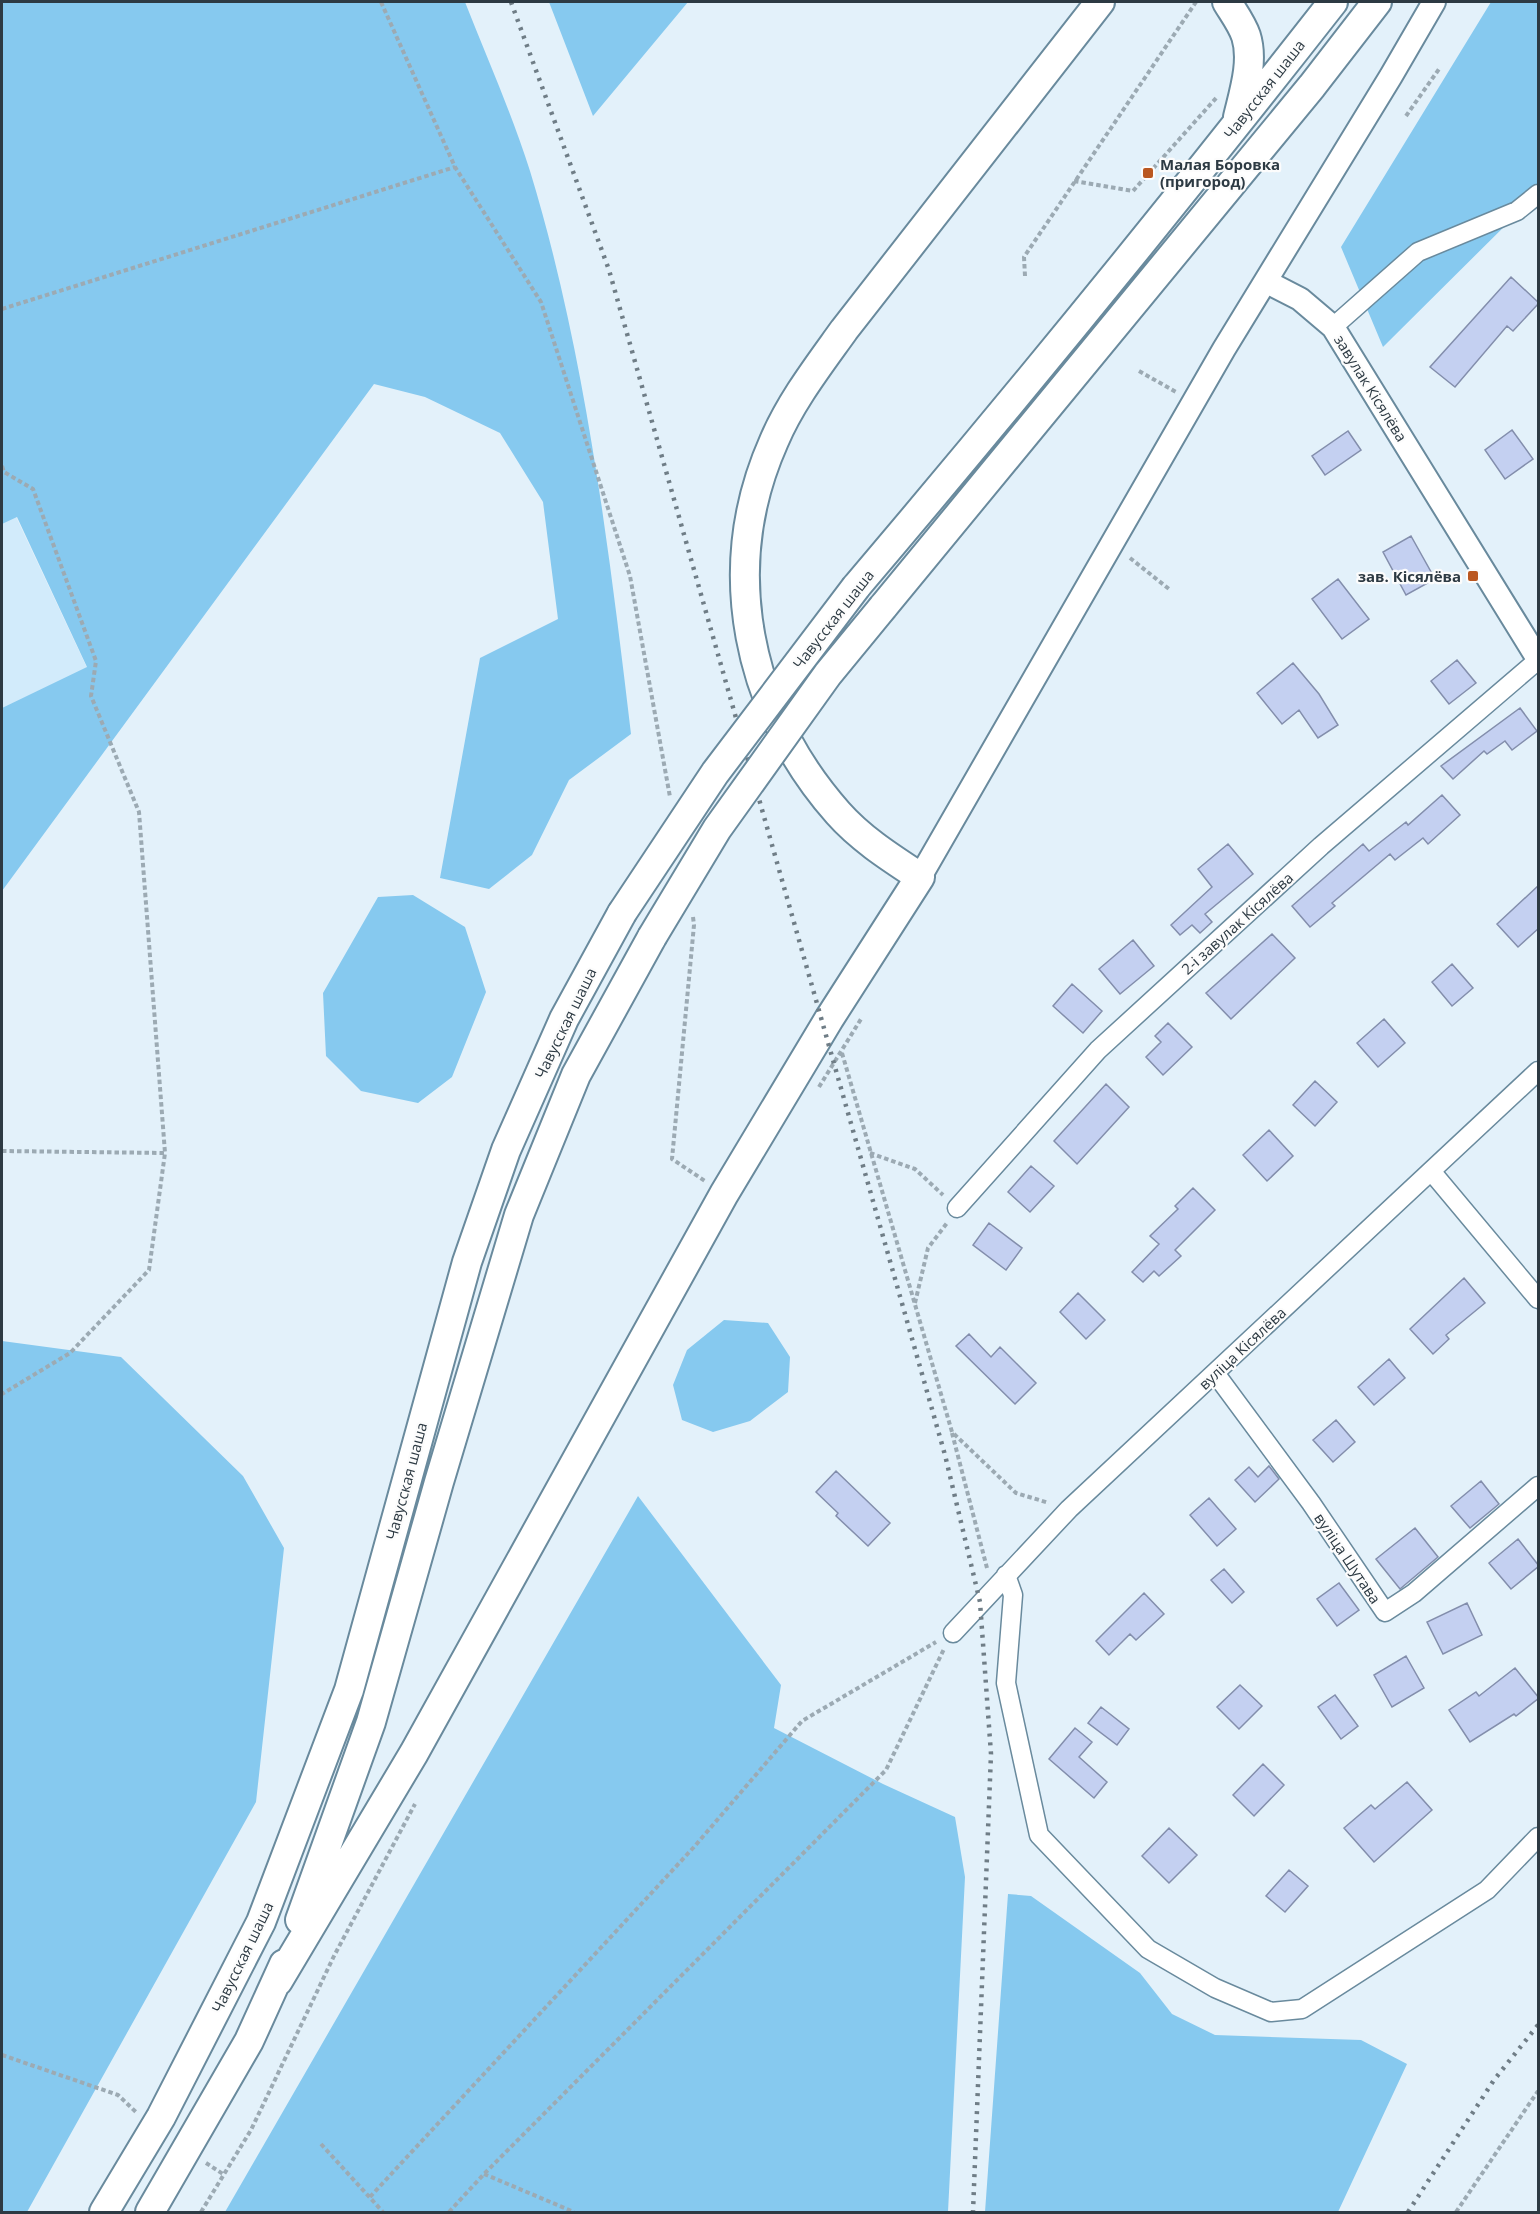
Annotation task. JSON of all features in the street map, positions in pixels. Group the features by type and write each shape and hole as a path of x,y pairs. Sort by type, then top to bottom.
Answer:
{"main road":[{"path":"278,1980 414,1753 724,1194 829,1019 920,877 877,848 840,814 807,775 778,724 758,665 744,607 745,552 754,500 774,441 804,386 844,330 1100,2"},
{"path":"1227,2 1245,35 1248,52 1246,84 1235,127"},
{"name":"Чавусская шаша","path":"104,2212 161,2117 261,1922 350,1690 467,1262 506,1150 564,1019 622,914 715,773 856,587 984,437 1333,2"},
{"name":"Чавусская шаша","path":"150,2212 249,2042 278,1980 371,1722 439,1482 519,1215 576,1075 652,937 717,829 828,674 1312,86 1377,2"}],"street":[{"path":"920,877 1224,349 1267,282 1434,2"},
{"name":"завулак Кісялёва","path":"1537,655 1333,327 1418,252 1516,211 1539,194"},
{"path":"1267,282 1300,299 1333,327"},
{"name":"2-і завулак Кісялёва","path":"957,1208 1098,1050 1321,846 1537,655"},
{"name":"вуліца Кісялёва","path":"953,1633 1069,1509 1539,1071"},
{"path":"1431,1171 1539,1299"},
{"name":"вуліца Шутава","path":"1215,1373 1311,1503 1385,1612 1414,1593 1539,1486"},
{"path":"1006,1575 1013,1595 1005,1683 1039,1834 1149,1949 1215,1988 1271,2012 1302,2010 1487,1890 1539,1837"}],"path":[{"path":"381,2 454,166 541,302 630,576 672,808"},
{"path":"1025,276 1024,257 1196,2"},
{"path":"1406,116 1439,69"},
{"path":"1074,181 1133,191 1219,94"},
{"path":"2,309 454,166"},
{"path":"2,465 4,472 33,489 96,661 91,696 139,812 165,1153 149,1270 70,1353 2,1394"},
{"path":"1130,558 1169,589"},
{"path":"692,913 694,925 672,1159 724,1194"},
{"path":"829,1019 839,1043 869,1153 952,1432 992,1590"},
{"path":"2,1151 165,1153"},
{"path":"869,1153 915,1169 957,1208 928,1248 915,1304"},
{"path":"952,1432 1016,1493 1069,1509"},
{"path":"448,2212 886,1770 953,1633"},
{"path":"370,2197 694,1847 802,1721 953,1633"},
{"path":"201,2212 251,2130 334,1956 417,1800"},
{"path":"2,2055 118,2095"},
{"path":"1456,2212 1539,2091"},
{"path":"321,2144 383,2212"},
{"path":"484,2174 574,2212"}],"shaded area":[{"path":"2,2 465,2 530,171 566,309 593,450 614,593 631,734 569,780 532,855 489,889 440,878 480,658 558,619 543,502 500,433 425,397 374,384 2,891 2,708 87,667 17,517 2,524"},
{"path":"549,2 688,2 593,116"},
{"path":"1491,2 1538,2 1538,193 1383,347 1341,247"},
{"path":"16,517 87,668 2,708 2,524"},
{"path":"413,895 465,927 486,992 452,1077 418,1103 361,1091 326,1056 323,993 378,897"},
{"path":"724,1320 768,1323 790,1357 788,1392 750,1421 713,1432 682,1420 673,1385 687,1350"},
{"path":"2,1341 121,1357 243,1476 284,1548 256,1802 27,2212 2,2212"},
{"path":"638,1496 781,1685 774,1728 883,1784 955,1817 965,1877 948,2212 225,2212"},
{"path":"1008,1894 1031,1896 1140,1973 1172,2014 1215,2035 1361,2040 1407,2064 1338,2212 985,2212"}],"building":[{"path":"1511,277 1539,303 1513,331 1507,326 1455,387 1430,367"},
{"path":"1512,430 1533,459 1505,479 1485,450"},
{"path":"1348,431 1361,450 1325,475 1312,456"},
{"path":"1411,536 1435,579 1406,595 1383,552"},
{"path":"1338,579 1369,619 1342,639 1312,599"},
{"path":"1457,660 1476,683 1449,704 1431,681"},
{"path":"1293,663 1319,694 1338,725 1318,738 1299,710 1282,724 1257,693"},
{"path":"1520,708 1537,731 1512,750 1505,741 1487,754 1484,751 1453,779 1441,766"},
{"path":"1442,795 1460,815 1428,844 1423,838 1395,860 1390,854 1332,903 1335,906 1310,927 1292,906 1363,844 1369,851 1406,822 1408,825"},
{"path":"1228,844 1253,874 1205,914 1212,922 1200,933 1192,925 1180,935 1171,925 1212,887 1198,869"},
{"path":"1539,885 1539,928 1518,947 1497,924"},
{"path":"1272,934 1295,958 1231,1019 1206,993"},
{"path":"1133,940 1154,966 1120,994 1099,969"},
{"path":"1452,964 1473,988 1452,1006 1432,982"},
{"path":"1072,984 1102,1011 1083,1033 1053,1006"},
{"path":"1384,1019 1405,1043 1378,1067 1357,1043"},
{"path":"1168,1023 1192,1047 1163,1075 1146,1057 1161,1042 1155,1036"},
{"path":"1315,1081 1337,1102 1315,1126 1293,1105"},
{"path":"1106,1084 1129,1107 1077,1164 1054,1141"},
{"path":"1269,1130 1293,1156 1267,1181 1243,1155"},
{"path":"1031,1166 1054,1186 1030,1212 1008,1192"},
{"path":"1193,1188 1215,1210 1175,1250 1181,1256 1159,1276 1154,1271 1143,1282 1132,1272 1159,1244 1150,1236 1178,1209 1175,1206"},
{"path":"989,1223 1022,1248 1006,1270 973,1245"},
{"path":"1464,1278 1485,1303 1446,1335 1449,1339 1433,1354 1410,1329"},
{"path":"1078,1293 1105,1320 1086,1339 1060,1312"},
{"path":"969,1334 991,1357 1000,1347 1036,1383 1015,1404 956,1346"},
{"path":"1389,1359 1405,1378 1374,1405 1358,1387"},
{"path":"1336,1420 1355,1442 1333,1462 1313,1440"},
{"path":"1269,1466 1279,1479 1255,1502 1235,1480 1249,1467 1258,1477"},
{"path":"836,1471 890,1523 868,1546 836,1516 838,1513 816,1492"},
{"path":"1481,1481 1499,1504 1470,1528 1451,1506"},
{"path":"1209,1498 1236,1529 1217,1546 1190,1515"},
{"path":"1415,1528 1438,1557 1400,1589 1376,1559"},
{"path":"1518,1539 1539,1566 1511,1589 1489,1563"},
{"path":"1224,1569 1244,1592 1232,1603 1211,1580"},
{"path":"1339,1583 1359,1610 1337,1626 1317,1599"},
{"path":"1144,1593 1164,1614 1136,1640 1130,1634 1109,1655 1096,1641"},
{"path":"1467,1603 1482,1635 1443,1654 1427,1622"},
{"path":"1406,1656 1424,1688 1392,1707 1374,1675"},
{"path":"1515,1668 1539,1698 1516,1716 1514,1714 1470,1742 1449,1710 1476,1692 1479,1696"},
{"path":"1240,1685 1262,1706 1239,1729 1217,1707"},
{"path":"1335,1695 1358,1726 1341,1739 1318,1707"},
{"path":"1101,1707 1129,1729 1117,1745 1088,1723"},
{"path":"1075,1728 1092,1742 1079,1757 1107,1782 1094,1798 1049,1759"},
{"path":"1263,1764 1284,1785 1254,1816 1233,1795"},
{"path":"1407,1782 1432,1810 1374,1862 1344,1828 1371,1805 1375,1809"},
{"path":"1169,1828 1197,1855 1169,1883 1142,1856"},
{"path":"1289,1870 1308,1886 1285,1912 1266,1896"}],"railway":[{"path":"511,2 609,270 945,1455 980,1602 991,1754 973,2212"},
{"path":"1408,2212 1494,2080 1538,2025"}],"place":[{"name":"Малая Боровка (пригород)","path":"1148,173"},
{"name":"зав. Кісялёва","path":"1473,576"}]}
